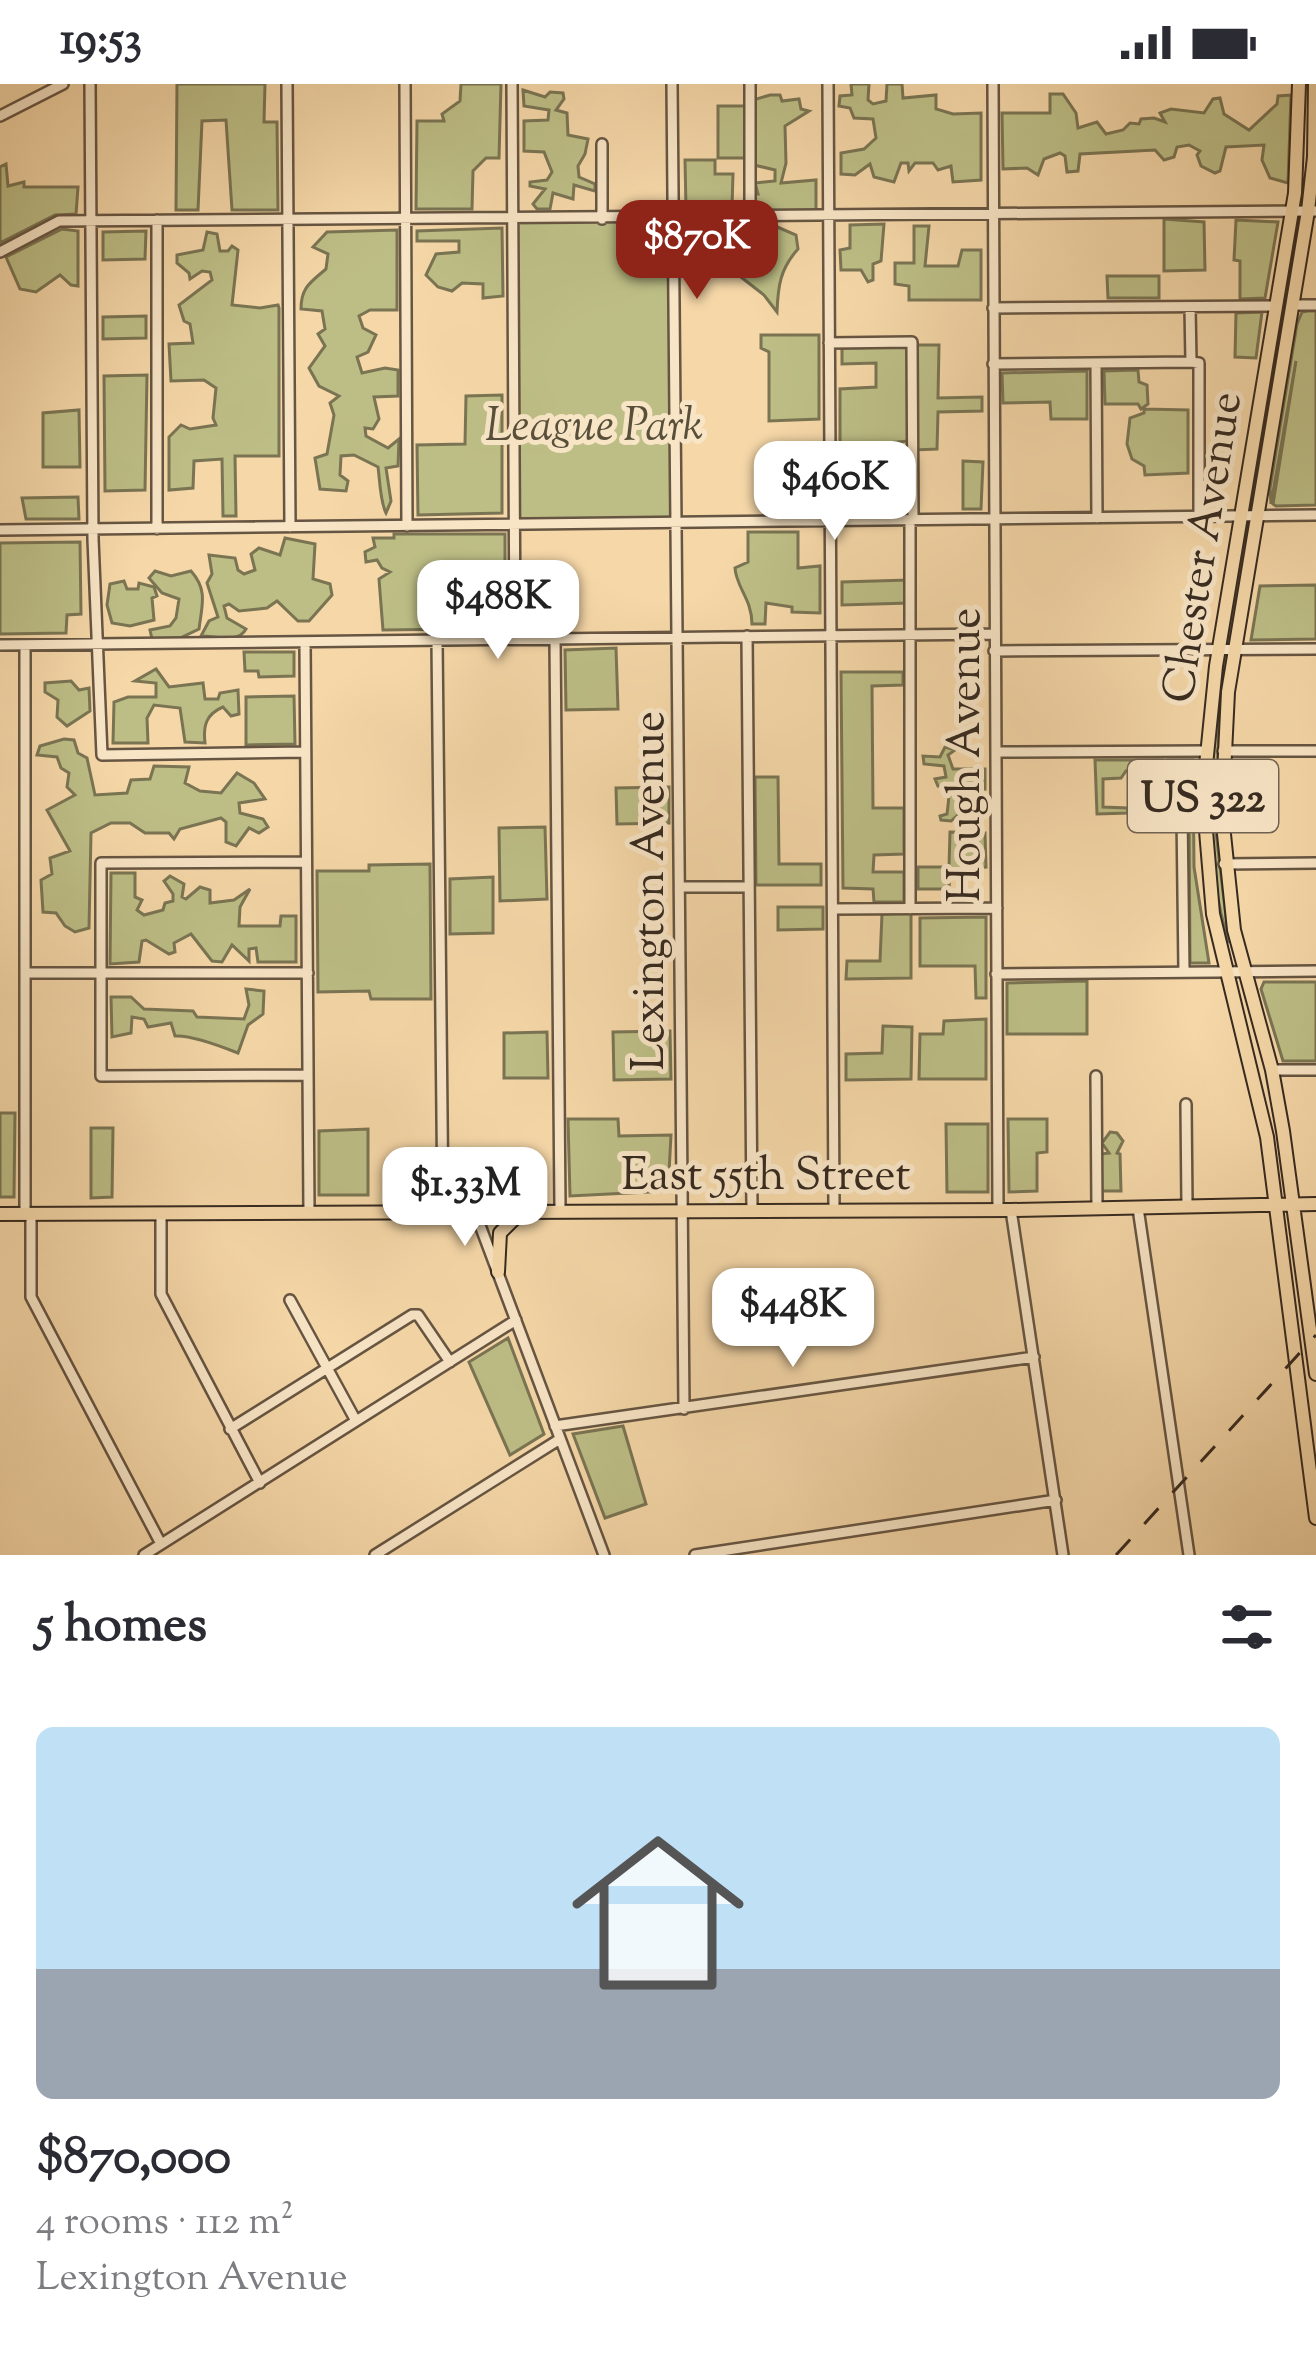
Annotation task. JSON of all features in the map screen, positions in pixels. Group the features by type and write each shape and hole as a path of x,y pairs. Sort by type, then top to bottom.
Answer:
{"main road":[{"name":"Chester Avenue","path":"1299,84 1292,212 1205,751 1206,862 1226,973 1262,1105 1316,1518"},
{"name":"Chester Avenue","path":"1315,84 1312,211 1236,649 1223,751 1225,864 1244,973 1272,1070 1316,1374"},
{"name":"East 55th Street","path":"0,1214 1004,1210 1316,1204"},
{"path":"498,1272 500,1233 524,1209"}],"street":[{"path":"0,116 63,84"},
{"path":"90,84 93,529 102,755 305,752"},
{"path":"286,84 290,527"},
{"path":"405,84 407,526"},
{"path":"512,84 515,639"},
{"name":"Lexington Avenue","path":"672,84 684,1409"},
{"path":"750,84 751,218"},
{"path":"828,84 833,1209"},
{"name":"Hough Avenue","path":"993,84 996,974 1004,1210 1034,1358 1064,1555"},
{"path":"602,144 602,219"},
{"path":"0,252 59,221 1312,211"},
{"path":"157,220 157,529"},
{"path":"1294,305 1316,304"},
{"path":"993,308 1276,306"},
{"path":"1190,307 1191,362"},
{"path":"829,343 912,342 910,909"},
{"path":"1096,363 1097,518"},
{"path":"993,364 1199,363 1199,517"},
{"path":"0,530 1316,515"},
{"path":"0,645 994,634"},
{"path":"747,636 752,1210"},
{"path":"555,639 560,1209"},
{"path":"437,640 443,1211"},
{"path":"305,642 309,1211"},
{"path":"25,645 32,1297 161,1544"},
{"path":"994,651 1316,649"},
{"path":"996,752 1205,751"},
{"path":"1223,751 1316,751"},
{"path":"1182,814 1184,972"},
{"path":"306,862 101,863 100,973 101,1076 307,1075"},
{"path":"1225,864 1316,863"},
{"path":"681,887 749,887"},
{"path":"833,909 997,908"},
{"path":"996,974 1316,970"},
{"path":"25,973 308,973"},
{"path":"1272,1070 1316,1070"},
{"path":"1096,1076 1097,1209"},
{"path":"1186,1104 1186,1206"},
{"path":"1138,1208 1189,1555"},
{"path":"475,1210 604,1555"},
{"path":"161,1213 161,1294 260,1483"},
{"path":"290,1300 356,1421"},
{"path":"230,1429 412,1315 418,1315 450,1362"},
{"path":"144,1555 516,1320"},
{"path":"555,1426 1034,1358"},
{"path":"374,1555 560,1439"},
{"path":"695,1555 1056,1500"}],"green space":[{"path":"177,84 265,84 264,122 277,122 278,210 232,210 226,120 202,121 198,210 176,210"},
{"path":"461,84 501,84 499,158 486,158 473,171 472,209 416,209 417,121 444,121 442,114 460,101"},
{"path":"851,84 869,84 868,100 873,104 886,101 887,84 902,84 903,98 936,95 936,109 981,113 981,180 953,182 951,166 938,170 933,163 915,163 909,171 908,163 901,163 894,182 874,177 870,164 855,175 841,174 841,153 864,149 876,138 873,119 854,118 850,108 839,106 840,96 852,95"},
{"path":"523,90 545,97 550,92 563,93 556,110 567,113 568,135 588,139 579,177 595,184 595,191 574,185 573,199 553,193 550,209 537,209 533,204 545,189 530,186 530,182 547,180 552,172 544,152 524,151 524,121 548,120 549,110 524,106"},
{"path":"1050,94 1063,94 1076,113 1078,128 1097,122 1106,134 1139,124 1141,119 1165,122 1160,113 1171,109 1204,113 1213,99 1220,98 1224,114 1249,130 1277,104 1278,96 1291,95 1288,183 1270,178 1262,160 1264,145 1226,147 1220,171 1215,173 1201,166 1200,151 1189,145 1177,147 1174,157 1164,160 1155,150 1080,154 1078,171 1067,172 1065,156 1060,153 1044,159 1038,175 1027,168 1003,169 1002,113 1050,113"},
{"path":"780,95 782,101 799,99 801,109 809,111 785,126 781,183 816,180 816,213 753,214 753,194 758,194 755,183 775,181 775,170 754,165 753,100"},
{"path":"718,106 748,106 748,158 718,158"},
{"path":"685,160 715,160 715,174 733,174 732,207 686,208"},
{"path":"6,164 8,186 24,182 24,187 78,187 76,214 55,215 0,243 0,167"},
{"name":"League Park","path":"512,218 674,218 676,522 514,524"},
{"path":"1164,219 1204,222 1205,270 1164,271"},
{"path":"1236,220 1278,222 1265,298 1240,299 1240,261 1234,260"},
{"path":"884,224 881,261 873,264 873,280 868,282 861,270 841,270 840,250 850,248 850,225"},
{"path":"775,226 796,235 798,249 781,278 777,312 764,295 728,267 728,250 750,251 749,227"},
{"path":"914,226 929,226 925,266 958,266 962,250 981,250 981,300 909,300 909,286 895,284 895,263 914,263"},
{"path":"502,228 503,296 483,298 483,284 462,283 452,291 438,287 426,275 436,254 459,252 459,241 417,241 417,231"},
{"path":"62,229 78,231 78,286 60,275 36,292 20,289 6,257"},
{"path":"397,230 397,310 370,310 359,316 363,328 376,335 368,352 357,357 362,373 398,370 398,396 374,397 379,419 373,429 365,428 366,436 388,448 399,439 398,466 386,468 391,501 386,513 378,467 354,455 341,456 340,475 348,481 346,491 320,489 315,458 327,454 334,415 330,403 339,396 319,386 309,368 325,346 318,334 325,329 322,311 301,309 301,301 311,282 326,269 328,254 313,247 327,232"},
{"path":"146,231 145,259 103,260 103,232"},
{"path":"207,232 217,234 220,251 232,246 238,250 232,305 279,308 279,456 235,456 236,516 223,516 222,459 194,461 193,488 169,490 169,437 181,425 190,429 216,425 216,388 204,380 171,381 169,344 193,343 190,324 184,321 179,305 212,280 210,272 202,271 190,279 177,263 177,255 203,250"},
{"path":"1107,276 1159,276 1159,298 1108,298"},
{"path":"1316,311 1316,505 1276,506 1296,361 1271,504 1270,488 1297,324 1302,312"},
{"path":"1262,312 1256,358 1235,357 1236,313"},
{"path":"146,316 146,338 103,339 103,317"},
{"path":"761,335 819,335 819,419 769,421 769,352 761,348"},
{"path":"915,345 939,345 938,398 982,397 982,411 938,412 937,449 914,450"},
{"path":"908,347 909,441 840,447 840,389 876,387 876,363 842,364 842,348"},
{"path":"1138,370 1139,382 1147,385 1148,404 1141,409 1138,404 1105,404 1104,371"},
{"path":"1087,371 1087,419 1051,419 1050,402 1003,403 1002,373"},
{"path":"147,375 145,490 105,491 104,376"},
{"path":"502,395 502,513 418,515 417,445 465,444 466,396"},
{"path":"1144,409 1188,410 1188,473 1145,475 1144,466 1132,459 1127,444 1130,418"},
{"path":"79,410 80,467 43,467 43,413"},
{"path":"879,456 909,456 909,478 838,474 840,462 871,462"},
{"path":"963,461 983,462 981,509 963,509"},
{"path":"78,497 79,519 26,519 22,498"},
{"path":"748,532 798,532 798,568 820,566 820,613 792,612 792,607 766,603 765,624 752,624 735,568 748,562"},
{"path":"394,534 505,534 505,580 484,580 483,590 460,591 460,629 383,630 379,579 390,572 377,560 366,562 365,552 375,547 373,538 394,538"},
{"path":"285,538 315,544 313,579 330,584 332,595 309,621 298,621 277,601 267,608 239,611 229,604 224,606 227,618 246,629 242,634 201,636 209,621 218,617 207,583 212,574 209,555 235,558 244,574 255,570 251,554 259,548 280,555"},
{"path":"80,542 81,614 67,615 66,633 0,634 0,543"},
{"path":"155,571 171,576 191,571 202,598 199,629 180,638 152,639 150,630 170,626 176,618 179,599 162,593 149,578"},
{"path":"908,580 909,603 842,605 842,582"},
{"path":"124,581 127,589 138,589 139,583 154,587 154,620 130,626 112,623 107,605 110,584"},
{"path":"1316,585 1316,639 1251,640 1260,586"},
{"path":"616,648 618,709 566,710 565,650"},
{"path":"244,652 294,652 294,676 259,677 258,671 245,671"},
{"path":"156,669 169,687 203,683 205,699 238,690 239,714 231,716 223,707 217,710 207,721 205,743 185,742 180,708 154,705 147,718 148,743 113,743 114,702 156,697 156,683 135,681"},
{"path":"841,672 903,672 903,685 872,686 873,808 904,808 904,854 874,855 873,872 904,872 904,902 874,902 873,889 843,888"},
{"path":"1220,679 1216,832 1229,943 1211,845"},
{"path":"71,681 79,690 89,688 90,711 67,726 57,717 58,700 45,692 45,683"},
{"path":"294,696 295,744 246,745 246,697"},
{"path":"74,740 78,753 87,758 95,795 127,793 131,780 150,779 154,766 189,767 185,783 200,791 221,793 237,773 254,783 265,799 239,803 240,813 263,819 268,827 259,833 249,828 236,846 226,842 226,822 221,818 180,829 174,839 169,833 145,833 130,823 111,823 91,833 89,928 75,932 56,913 43,912 41,880 52,874 50,858 70,851 47,810 75,795 67,787 69,773 57,757 37,755 40,746"},
{"path":"945,747 955,750 948,755 953,769 985,769 985,789 960,790 960,813 951,821 940,816 947,814 948,787 938,786 935,779 946,777 944,766 924,764 923,756 940,757"},
{"path":"1095,760 1162,760 1163,782 1159,770 1126,771 1121,778 1103,779 1103,807 1127,808 1128,813 1097,814"},
{"path":"1168,760 1193,760 1194,867 1209,963 1190,963 1189,808 1176,807 1175,793 1168,793"},
{"path":"755,777 778,777 779,864 821,864 821,885 756,885"},
{"path":"669,787 669,823 617,824 616,788"},
{"path":"545,827 547,899 500,901 499,828"},
{"path":"950,832 985,833 986,867 950,869 949,889 918,889 918,867 949,867"},
{"path":"430,864 431,999 371,999 369,991 318,992 317,871"},
{"path":"111,873 135,873 135,897 142,900 137,910 144,915 163,910 165,903 173,901 164,881 170,876 184,884 182,897 186,899 200,887 210,890 210,903 234,900 250,889 240,907 239,926 280,926 281,916 296,916 296,962 258,962 256,948 249,949 249,961 232,945 222,962 212,961 191,934 174,943 175,952 169,954 146,940 139,962 110,964"},
{"path":"493,877 493,933 450,934 450,879"},
{"path":"778,907 823,907 823,929 778,930"},
{"path":"911,913 911,978 846,979 847,961 880,961 882,914"},
{"path":"986,917 986,998 976,998 975,966 920,966 920,918"},
{"path":"1087,981 1087,1034 1007,1034 1007,983"},
{"path":"1264,982 1316,982 1316,1061 1283,1061 1261,989"},
{"path":"246,989 264,991 263,1014 248,1025 238,1053 175,1036 171,1023 148,1027 144,1019 132,1017 131,1033 112,1037 111,997 131,997 144,1009 244,1019 249,1005"},
{"path":"986,1019 986,1079 919,1079 920,1034 943,1034 944,1021"},
{"path":"883,1026 912,1027 911,1079 846,1080 846,1054 882,1053"},
{"path":"670,1031 671,1079 614,1080 613,1032"},
{"path":"547,1032 548,1078 504,1078 504,1033"},
{"path":"0,1113 15,1113 14,1197 0,1197"},
{"path":"568,1119 618,1119 619,1136 671,1135 668,1191 570,1196"},
{"path":"1008,1119 1047,1119 1047,1152 1037,1153 1037,1191 1009,1192"},
{"path":"946,1124 988,1124 988,1192 947,1192"},
{"path":"91,1128 113,1128 112,1197 91,1198"},
{"path":"368,1129 368,1195 319,1195 319,1131"},
{"path":"1110,1132 1123,1141 1117,1153 1121,1191 1101,1191 1101,1154 1109,1153 1102,1143"},
{"path":"508,1338 544,1434 510,1455 469,1362"},
{"path":"623,1426 646,1504 605,1518 573,1434"}],"railway":[{"path":"1116,1555 1316,1335"}]}
